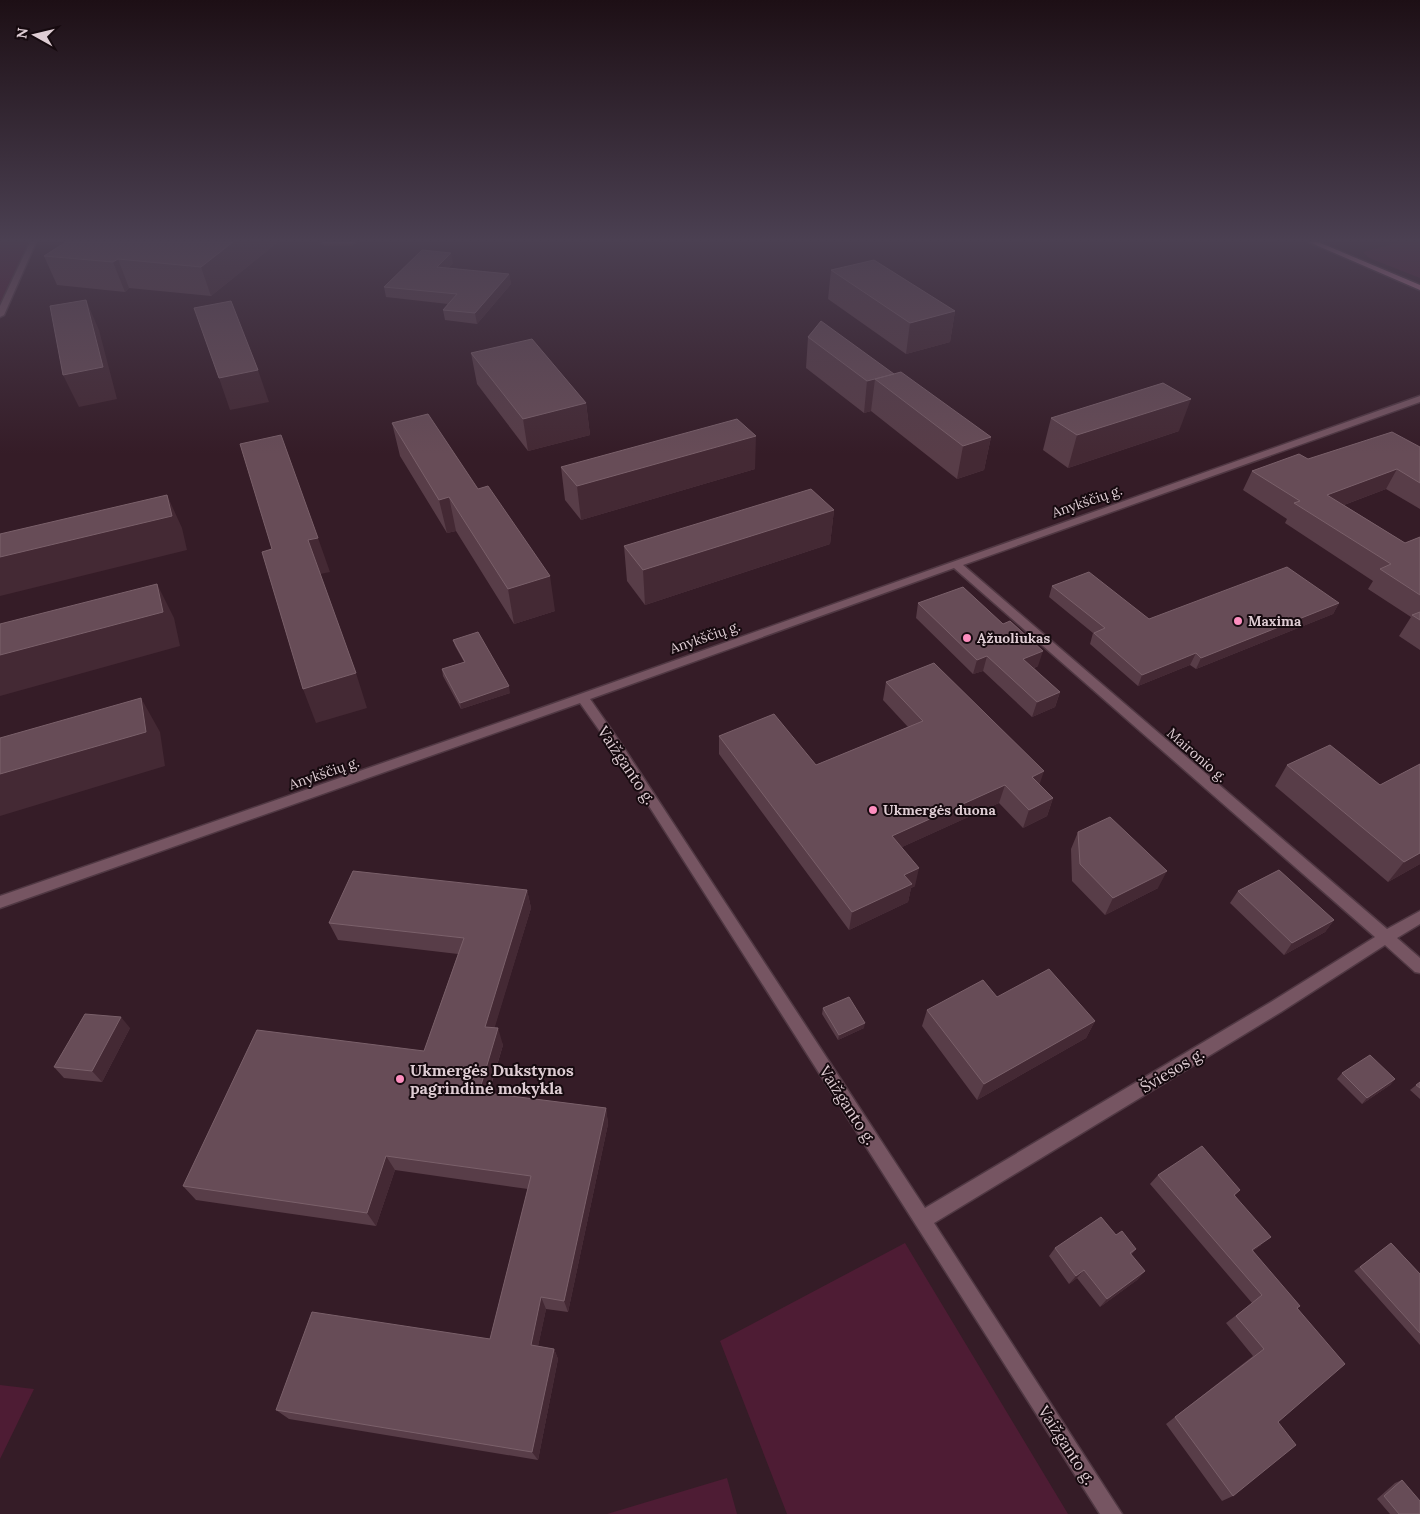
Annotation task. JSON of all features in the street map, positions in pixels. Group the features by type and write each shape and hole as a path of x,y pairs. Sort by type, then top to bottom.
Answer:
{"street":[{"name":"Anykščių g.","path":"0,902 582,698 1420,399"},
{"name":"Maironio g.","path":"955,564 1420,967"},
{"name":"Vaižganto g.","path":"582,698 628,765 1112,1514"},
{"name":"Šviesos g.","path":"922,1220 1420,917"}],"shaded area":[{"path":"905,1243 1068,1514 787,1514 720,1341"},
{"path":"0,1385 34,1389 0,1459"},
{"path":"727,1478 737,1514 607,1514"}],"building":[{"path":"51,313 89,313 103,367 63,375"},
{"path":"196,313 236,313 258,370 219,378"},
{"path":"895,313 949,313 910,323"},
{"path":"821,321 894,374 867,381 808,337"},
{"path":"532,339 586,403 523,419 471,353"},
{"path":"901,372 991,437 963,446 875,379"},
{"path":"1163,383 1191,399 1077,435 1051,418"},
{"path":"428,414 478,489 488,486 550,576 508,589 449,497 439,500 392,423"},
{"path":"737,419 756,436 577,486 561,467"},
{"path":"1392,432 1420,447 1420,483 1397,469 1327,495 1405,543 1420,537 1420,595 1380,569 1391,564 1294,503 1300,501 1252,471 1299,454 1308,459"},
{"path":"281,435 318,538 308,540 356,673 303,689 262,552 272,549 240,444"},
{"path":"811,489 834,510 643,570 624,546"},
{"path":"167,495 172,516 0,557 0,534"},
{"path":"1287,567 1339,603 1201,658 1196,653 1142,675 1094,633 1105,628 1052,586 1089,572 1149,619"},
{"path":"157,584 163,612 0,655 0,624"},
{"path":"963,587 1003,624 1010,621 1043,651 1023,659 1060,692 1037,702 987,656 977,660 918,603"},
{"path":"1420,612 1420,620 1412,615"},
{"path":"478,632 509,686 460,703 442,669 465,662 453,640"},
{"name":"Ukmergės duona","path":"934,663 1044,771 1032,777 1053,798 1029,810 1005,785 892,836 919,868 904,875 912,884 852,912 719,736 774,714 816,765 923,721 886,682"},
{"path":"141,698 146,732 0,774 0,738"},
{"path":"1330,745 1380,785 1420,764 1420,853 1404,862 1287,765"},
{"path":"1110,817 1167,871 1113,898 1080,864 1078,832"},
{"path":"1279,870 1334,920 1292,943 1238,891"},
{"path":"353,871 527,890 485,1027 498,1028 479,1092 606,1108 564,1301 541,1297 531,1345 554,1349 532,1452 276,1410 312,1312 490,1339 531,1176 386,1156 367,1213 183,1186 257,1030 424,1051 464,938 329,923"},
{"path":"1049,969 1095,1021 984,1084 927,1010 983,980 997,997"},
{"path":"849,997 865,1023 839,1035 823,1008"},
{"path":"85,1014 121,1017 92,1071 54,1067"},
{"path":"1370,1055 1395,1079 1367,1098 1342,1073"},
{"path":"1202,1146 1240,1190 1234,1195 1271,1237 1252,1250 1300,1306 1297,1308 1345,1364 1278,1422 1296,1445 1233,1496 1175,1417 1264,1349 1236,1316 1262,1295 1158,1175"},
{"path":"1101,1217 1116,1235 1122,1231 1136,1249 1130,1253 1145,1271 1107,1299 1084,1270 1076,1276 1055,1248"},
{"path":"1391,1243 1420,1274 1420,1333 1360,1267"},
{"path":"1402,1480 1420,1501 1420,1514 1399,1514 1384,1496"}],"place":[{"name":"Maxima","path":"1238,621"},
{"name":"Ąžuoliukas","path":"967,638"},
{"name":"Ukmergės duona","path":"873,810"},
{"name":"Ukmergės Dukstynos pagrindinė mokykla","path":"400,1079"}]}
